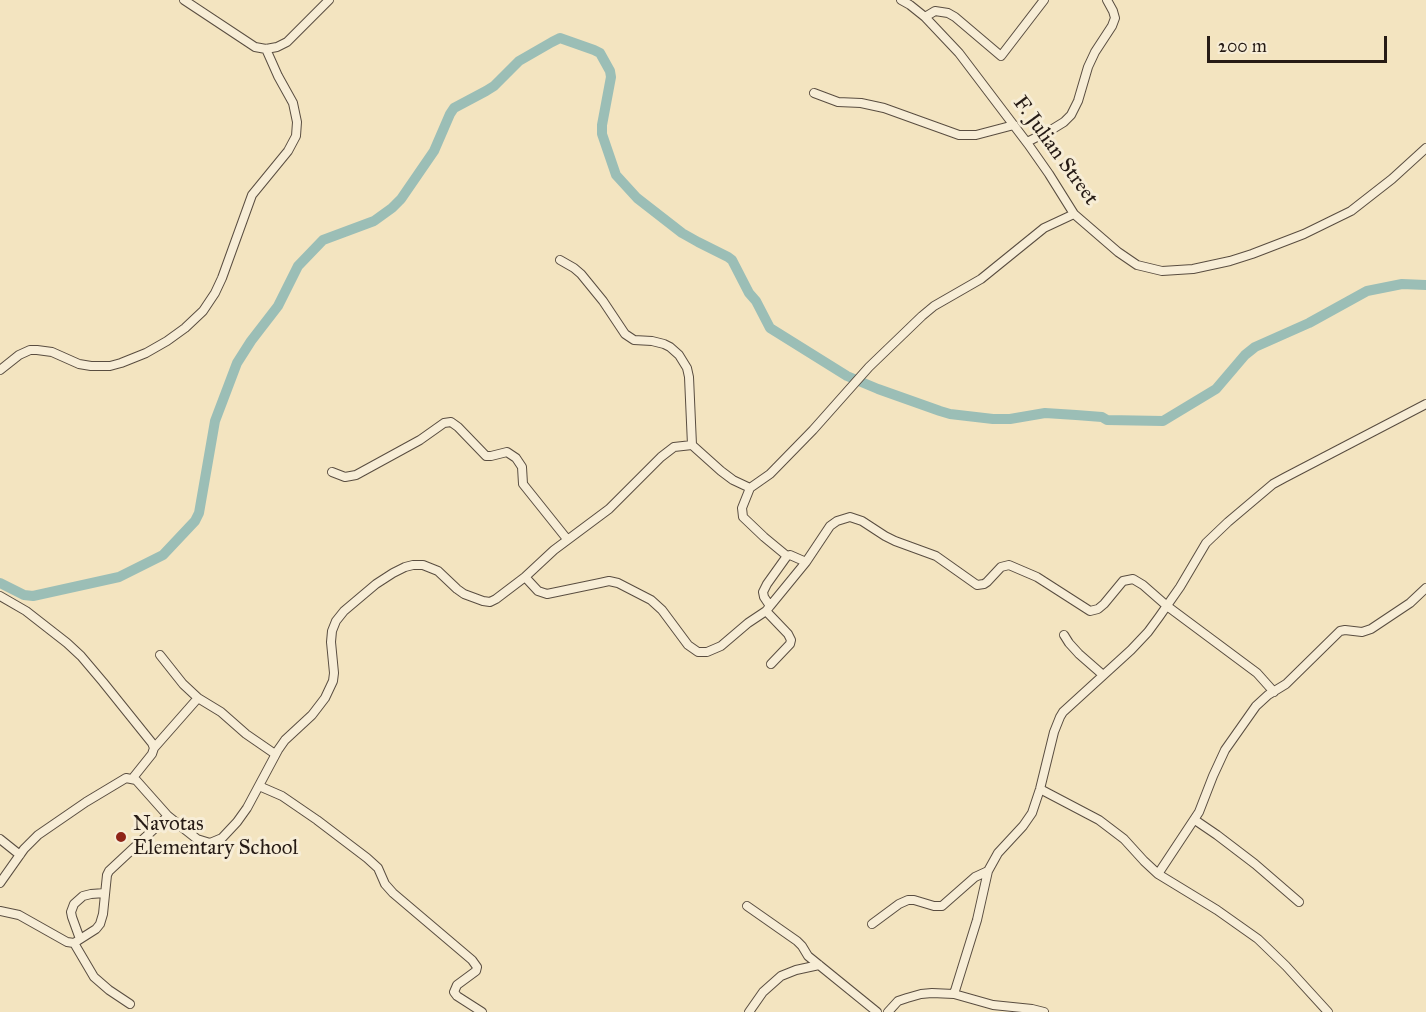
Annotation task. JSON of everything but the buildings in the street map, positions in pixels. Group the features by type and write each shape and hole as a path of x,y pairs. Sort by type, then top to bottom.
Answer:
{"street":[{"path":"184,0 255,46 266,49 287,42 328,0"},
{"name":"F. Julian Street","path":"901,0 925,17 959,53 1027,142 1074,214 1118,252 1137,265 1162,271 1193,269 1252,254 1304,234 1351,211 1392,179 1426,148"},
{"path":"925,17 935,11 948,13 1001,56 1044,0"},
{"path":"1027,142 1051,130 1071,115 1078,101 1088,66 1115,18 1107,0"},
{"path":"0,370 19,355 38,350 52,352 79,364 91,366 110,366 121,363 167,341 203,311 222,278 252,195 288,151 296,136 297,122 293,103 266,49"},
{"path":"814,93 838,102 861,103 884,108 959,135 976,135 1014,125"},
{"path":"806,562 790,555 787,556 743,517 742,508 750,488 770,474 907,328 934,306 981,279 1044,228 1074,214"},
{"path":"560,260 581,274 599,296 624,334 634,340 664,344 679,355 687,368 689,377 692,445 733,480 750,488"},
{"path":"954,994 978,921 988,871 998,853 1028,819 1036,803 1060,717 1148,632 1206,543 1228,522 1284,478 1426,404"},
{"path":"332,472 342,477 356,475 420,440 444,423 451,422 486,456 507,452 516,458 522,467 523,484 567,539"},
{"path":"0,883 38,835 62,817 122,780 136,780 168,816 188,833 204,842 216,842 237,822 275,754 319,707 330,691 334,673 331,642 336,621 344,611 376,584 405,567 423,565 438,571 464,594 483,601 496,600 567,539 609,509 670,450 674,447 692,445"},
{"path":"525,577 538,591 547,594 609,581 618,583 651,600 672,622 688,645 703,653 721,646 768,608 806,562 830,526 850,517 862,521 896,541 936,556 977,585 987,582 1001,567 1010,565 1037,578 1091,611 1098,609 1107,601 1123,581 1133,579 1249,667 1274,692"},
{"path":"771,664 791,640 768,608 763,595 764,588 787,556"},
{"path":"1158,874 1195,820 1225,750 1256,706 1286,684 1340,632 1345,630 1362,632 1371,629 1410,603 1426,588"},
{"path":"0,596 26,611 81,656 104,682 154,748"},
{"path":"1064,635 1079,654 1104,675"},
{"path":"160,655 183,684 198,698 221,712 246,734 275,754"},
{"path":"132,779 154,748 198,698"},
{"path":"259,786 282,796 367,858 378,868 385,884 393,893 472,960 477,967 476,971 457,985 454,992 482,1012"},
{"path":"1040,789 1086,812 1110,828 1158,874 1258,939 1328,1012"},
{"path":"0,911 18,915 66,942 77,941 100,924 109,871 168,816"},
{"path":"1195,820 1241,853 1299,902"},
{"path":"0,839 20,855"},
{"path":"872,924 908,900 942,906 975,877 988,871"},
{"path":"105,893 83,896 74,904 71,912 77,941 94,977 130,1005"},
{"path":"747,906 797,941 806,954 877,1012"},
{"path":"749,1012 763,992 781,976 819,965"},
{"path":"888,1012 898,1001 914,995 932,993 954,994 993,1005 1044,1012"}],"waterway":[{"path":"0,583 24,595 33,596 119,577 163,555 195,521 199,513 215,421 237,363 278,306 298,266 323,240 374,221 392,208 401,199 434,151 454,108 494,86 519,61 560,38 600,53 610,71 602,134 616,175 637,198 682,233 732,260 770,328 847,376 950,414 1010,419 1045,413 1102,417 1107,420 1163,421 1216,389 1245,355 1255,347 1309,323 1367,291 1402,284 1426,285"}],"place":[{"name":"Navotas Elementary School","path":"121,837"}]}
